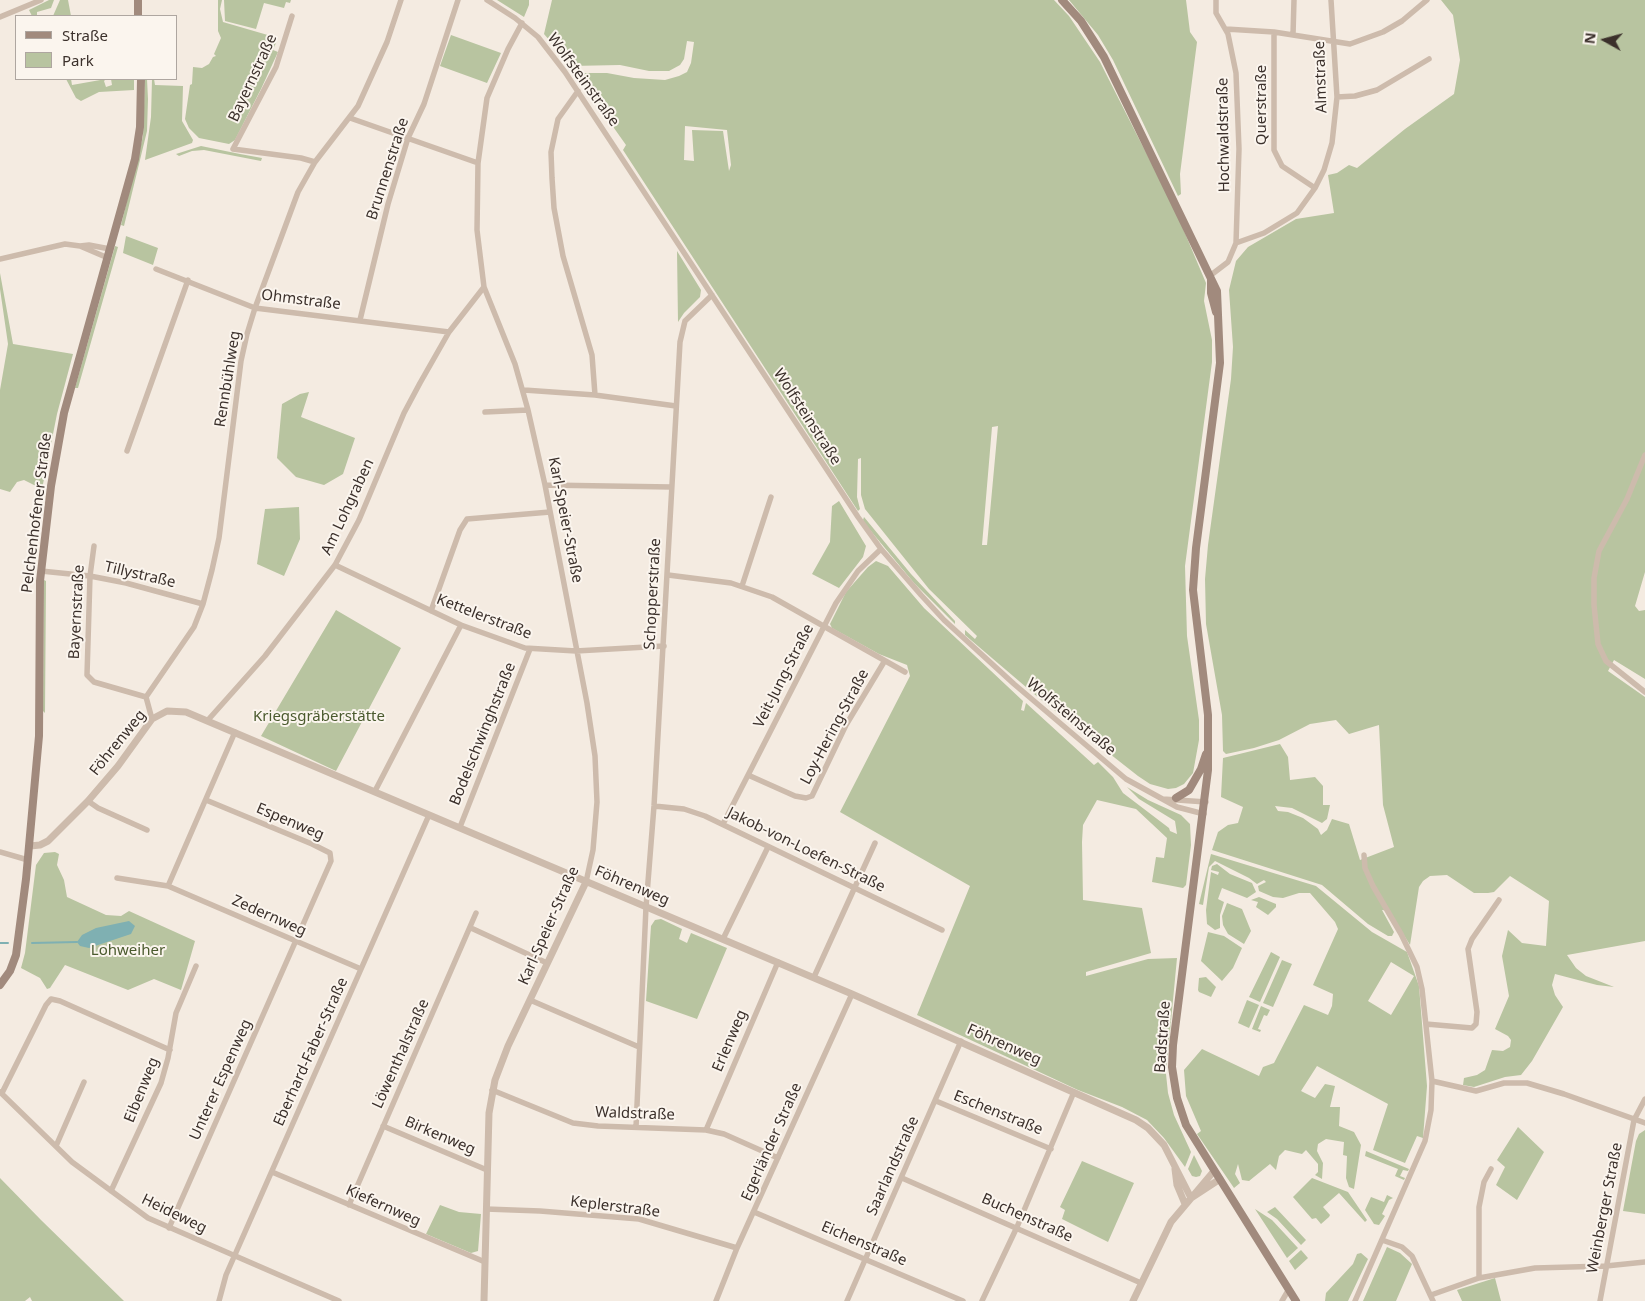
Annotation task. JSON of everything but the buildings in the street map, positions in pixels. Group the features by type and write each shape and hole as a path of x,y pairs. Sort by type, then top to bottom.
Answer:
{"main road":[{"path":"138,0 138,15"},
{"path":"1062,0 1081,21 1104,57 1218,291 1220,363 1197,539 1193,590 1209,740 1203,764 1195,780 1189,790 1176,798"},
{"name":"Pelchenhofener Straße","path":"0,984 10,971 16,955 30,846 39,736 41,571 51,486 60,430 138,146 141,80"},
{"name":"Badstraße","path":"1209,740 1206,802 1173,1045 1172,1067 1177,1098 1183,1119 1296,1301"}],"street":[{"path":"0,17 41,0"},
{"name":"Rennbühlweg","path":"146,697 187,639 203,604 219,538 244,347 292,205 315,162 350,118 377,66 401,0"},
{"name":"Brunnenstraße","path":"360,320 388,204 408,138 424,104 458,0"},
{"name":"Wolfsteinstraße","path":"486,0 522,23 538,37 578,91 881,549 944,620 1014,684 1126,779 1182,809 1204,814"},
{"name":"Hochwaldstraße","path":"1216,0 1216,13 1226,29 1236,73 1239,109 1236,243"},
{"path":"1293,35 1294,0"},
{"name":"Almstraße","path":"1236,243 1255,237 1291,217 1302,207 1324,170 1332,143 1337,97 1332,0"},
{"path":"1226,29 1274,32 1350,44 1376,36 1402,21 1426,0"},
{"name":"Bayernstraße","path":"292,16 276,66 233,149 301,158 315,162"},
{"name":"Karl-Speier-Straße","path":"484,1301 487,1170 492,1090 501,1062 586,882 596,822 597,778 587,703 545,485 524,390 484,287 477,223 478,163 487,98 508,49 522,23"},
{"name":"Querstraße","path":"1274,32 1274,150 1282,166 1315,188"},
{"path":"1337,97 1355,96 1377,90 1428,59"},
{"path":"578,91 558,119 551,152 552,178 554,208 563,256 592,355 594,395"},
{"path":"350,118 478,163"},
{"path":"1211,275 1226,265 1236,243"},
{"path":"0,259 61,244 90,245 110,249"},
{"path":"80,246 108,258"},
{"name":"Ohmstraße","path":"156,269 256,308 448,332"},
{"path":"127,451 188,280"},
{"name":"Am Lohgraben","path":"208,720 265,656 335,565 359,520 404,413 448,332 484,287"},
{"name":"Schopperstraße","path":"636,1127 646,906 664,646 671,487 682,329 690,314 712,295"},
{"path":"524,390 594,395 676,406"},
{"path":"485,412 528,410"},
{"path":"1645,455 1627,499 1599,551 1594,578 1594,605 1598,644 1606,661 1645,692"},
{"path":"545,485 671,487"},
{"path":"742,586 771,498"},
{"path":"431,611 460,530 467,520 550,512"},
{"name":"Bayernstraße","path":"94,546 90,576 86,658 89,679 102,685 146,697"},
{"name":"Veit-Jung-Straße","path":"723,824 843,591 858,571 881,549"},
{"name":"Kettelerstraße","path":"335,565 461,625 530,649 576,651 664,646"},
{"name":"Tillystraße","path":"41,571 90,576 126,583 203,604"},
{"path":"668,575 742,586 786,604 884,662 905,672"},
{"path":"375,791 461,625"},
{"name":"Bodelschwinghstraße","path":"460,827 530,649"},
{"name":"Loy-Hering-Straße","path":"748,775 795,796 806,798 812,796 846,725 884,662"},
{"path":"146,697 152,719"},
{"name":"Föhrenweg","path":"30,846 40,845 48,840 88,801 152,719 175,710 186,712 961,1040 1136,1120 1148,1128 1166,1148 1191,1198"},
{"path":"168,886 235,732"},
{"path":"1163,799 1176,798 1206,802"},
{"name":"Espenweg","path":"206,800 330,853 330,866 296,942"},
{"path":"88,801 98,808 147,830"},
{"name":"Jakob-von-Loefen-Straße","path":"654,806 695,812 723,824 768,848 942,930"},
{"name":"Eberhard-Faber-Straße","path":"219,1301 223,1284 235,1255 429,814"},
{"path":"814,977 856,889 875,843"},
{"path":"723,939 768,848"},
{"path":"0,852 28,860"},
{"path":"1355,1301 1425,1141 1431,1110 1432,1081 1422,989 1417,967 1401,934 1373,886 1365,868 1364,855"},
{"name":"Zedernweg","path":"117,878 168,886 361,969"},
{"path":"1426,1024 1472,1028 1476,1024 1477,1012 1468,950 1472,939 1499,900"},
{"name":"Löwenthalstraße","path":"349,1205 476,913"},
{"path":"470,928 548,963"},
{"name":"Unterer Espenweg","path":"168,1228 296,942"},
{"name":"Erlenweg","path":"706,1130 778,962"},
{"name":"Eibenweg","path":"111,1191 161,1083 170,1050 176,1013 196,966"},
{"name":"Egerländer Straße","path":"716,1301 737,1248 852,994"},
{"path":"1,1093 46,1005 51,999 60,1001 170,1050"},
{"path":"530,1000 639,1047"},
{"name":"Saarlandstraße","path":"847,1301 936,1101 961,1040"},
{"path":"1432,1081 1476,1090 1504,1083 1527,1083 1582,1100 1645,1123"},
{"path":"56,1146 84,1082"},
{"name":"Waldstraße","path":"492,1090 573,1123 598,1126 706,1130 724,1134 778,1158"},
{"path":"982,1301 1017,1227 1074,1092"},
{"name":"Heideweg","path":"1,1093 72,1162 148,1218 235,1255 328,1298 340,1301"},
{"name":"Weinberger Straße","path":"1600,1301 1634,1120 1645,1099"},
{"name":"Eschenstraße","path":"936,1101 1051,1148"},
{"name":"Birkenweg","path":"383,1126 487,1170"},
{"name":"Föhrenweg","path":"1174,1167 1178,1187 1185,1204"},
{"path":"1479,1278 1478,1207 1484,1182 1491,1169"},
{"path":"1133,1301 1167,1229 1185,1204 1214,1171"},
{"name":"Kiefernweg","path":"272,1172 485,1262"},
{"name":"Buchenstraße","path":"902,1178 1141,1282"},
{"path":"1191,1198 1208,1189 1220,1179"},
{"name":"Keplerstraße","path":"486,1209 540,1210 634,1218 737,1248"},
{"name":"Eichenstraße","path":"754,1212 866,1258 963,1301"},
{"path":"1382,1240 1402,1247 1412,1256 1432,1298 1479,1278 1535,1268 1606,1266 1645,1262"},
{"path":"1282,1301 1289,1289"}],"green space":[{"path":"49,0 54,0 51,8 37,12 37,15 32,15 29,10"},
{"path":"60,0 68,0 71,15 53,15"},
{"path":"218,0 222,0 220,9 223,22 278,38 273,50 278,52 261,89 235,140 229,144 199,138 189,128 185,119 190,85 192,84 193,67 202,68 209,64 213,57 216,56 214,54 221,38 218,31"},
{"path":"224,0 291,0 290,3 286,2 284,8 264,3 256,29 225,21"},
{"path":"497,0 529,0 529,5 524,17"},
{"path":"552,0 1054,0 1069,16 1100,62 1176,212 1206,283 1204,301 1212,340 1212,362 1185,566 1187,636 1199,720 1199,740 1193,773 1184,784 1168,789 1150,784 1138,776 1040,699 965,635 965,630 975,639 977,636 929,589 865,509 861,495 861,458 858,459 857,497 860,509 858,511 623,150 626,145 575,73 607,73 634,78 665,80 687,72 691,63 694,42 687,41 684,59 680,65 669,71 649,71 620,65 571,66 544,34","holes":["685,126 727,130 731,165 729,171 723,131 692,130 694,161 684,160","998,426 987,545 982,545 992,427"]},
{"path":"1069,0 1186,0 1190,32 1197,42 1180,174 1181,194 1178,196 1113,60 1098,35"},
{"path":"1441,0 1645,0 1645,572 1635,606 1639,611 1645,610 1645,679 1614,660 1608,671 1645,697 1645,941 1567,955 1576,968 1586,976 1614,987 1597,985 1555,974 1552,985 1555,995 1563,1007 1532,1061 1521,1075 1505,1077 1474,1087 1463,1085 1464,1078 1477,1075 1485,1070 1492,1050 1503,1051 1510,1047 1511,1040 1508,1036 1495,1029 1509,996 1502,956 1508,930 1522,943 1546,946 1549,901 1510,876 1494,892 1474,893 1447,875 1430,876 1419,887 1410,945 1389,911 1382,910 1394,932 1392,936 1388,936 1368,924 1322,885 1212,850 1218,832 1228,825 1238,823 1243,807 1221,797 1223,758 1280,744 1288,757 1290,780 1315,777 1323,786 1323,805 1330,805 1327,819 1322,823 1292,808 1275,806 1278,811 1288,812 1303,818 1318,829 1321,835 1327,830 1332,819 1349,824 1360,860 1394,847 1383,805 1379,725 1349,734 1336,720 1310,724 1279,740 1254,748 1226,754 1223,751 1222,715 1206,624 1205,579 1231,379 1233,347 1229,290 1236,261 1248,247 1296,219 1334,213 1328,175 1337,173 1349,165 1357,168 1405,129 1454,94 1460,60 1453,15"},
{"path":"451,35 501,53 487,83 440,66"},
{"path":"67,80 71,80 72,85 105,80 106,87 112,85 111,80 134,80 134,90 99,92 81,101 76,98"},
{"path":"145,80 147,80 147,131 124,226 121,225 143,136"},
{"path":"152,80 154,80 155,85 183,86 182,121 193,140 192,143 145,160 151,117"},
{"path":"201,146 262,158 261,161 204,150 192,151 179,156 176,154"},
{"path":"126,236 158,248 153,265 123,253"},
{"path":"115,246 118,247 78,388 75,388"},
{"path":"677,251 701,290 700,297 678,322"},
{"path":"0,273 13,344 73,354 57,414 42,489 24,480 17,482 10,492 0,489 0,390 8,344 0,289"},
{"path":"309,392 301,417 355,438 343,474 324,485 296,477 277,458 282,404 300,394"},
{"path":"839,501 866,546 863,557 839,588 812,574 830,542 832,506"},
{"path":"299,507 300,539 284,576 257,564 265,509"},
{"path":"864,517 911,574 955,621 955,624 914,583 865,524"},
{"path":"876,561 888,566 924,608 1023,701 1021,710 1024,711 1026,703 1094,765 1098,762 1113,777 1123,793 1169,828 1170,831 1177,834 1175,821 1139,799 1127,787 1148,800 1181,815 1190,824 1191,845 1186,885 1183,888 1152,882 1156,857 1164,858 1167,838 1136,809 1097,800 1083,825 1082,842 1083,900 1142,908 1151,953 1086,972 1086,976 1148,959 1177,958 1166,1074 1168,1093 1174,1115 1191,1152 1185,1167 1164,1138 1147,1120 917,1015 970,886 840,812 910,676 907,665 879,654 832,628 830,624 846,592 868,567"},
{"path":"44,580 46,581 45,713 43,711"},
{"name":"Kriegsgräberstätte","path":"336,610 401,648 336,771 261,736"},
{"name":"Lohweiher","path":"55,852 59,854 57,865 64,880 67,897 106,915 121,916 129,911 195,941 181,990 154,979 128,990 65,965 50,988 47,989 40,978 21,968 25,953 36,865 44,853"},
{"path":"1211,854 1316,886 1372,932 1407,952 1419,986 1427,1086 1423,1138 1417,1136 1405,1163 1373,1150 1388,1104 1317,1066 1301,1091 1315,1098 1325,1084 1335,1086 1330,1107 1340,1107 1339,1126 1354,1132 1361,1145 1354,1189 1349,1187 1346,1178 1347,1156 1343,1155 1344,1142 1326,1139 1318,1144 1317,1151 1323,1163 1322,1179 1315,1175 1318,1172 1318,1164 1306,1150 1302,1154 1285,1150 1279,1156 1276,1170 1270,1164 1249,1181 1242,1180 1238,1164 1235,1174 1240,1183 1234,1188 1197,1134 1201,1131 1186,1096 1184,1070 1202,1049 1259,1076 1263,1067 1274,1063 1304,1005 1328,1015 1332,1006 1333,994 1313,985 1338,929 1335,922 1310,893 1299,893 1283,898 1273,897 1259,891 1258,886 1266,882 1264,880 1257,884 1215,861 1209,867 1203,905 1199,904","holes":["1391,962 1414,976 1391,1015 1368,1001"]},
{"path":"1217,864 1230,874 1252,883 1256,892 1247,898 1222,888 1218,899 1224,902 1220,915 1220,928 1215,930 1207,924 1206,910 1211,872 1218,875 1219,872 1211,870 1212,866"},
{"path":"1259,897 1276,904 1276,907 1268,915 1256,907 1258,902 1251,900"},
{"path":"1227,903 1242,909 1251,931 1244,944 1228,934 1223,925 1222,916"},
{"path":"661,919 682,929 679,939 687,943 691,933 727,948 697,1019 646,1001 651,926 655,920"},
{"path":"1208,932 1224,936 1242,948 1233,968 1222,981 1201,961"},
{"path":"1271,952 1280,957 1260,1002 1249,997"},
{"path":"1282,960 1292,964 1273,1007 1263,1003"},
{"path":"1206,977 1216,987 1211,997 1198,990 1199,978"},
{"path":"1247,1000 1259,1005 1249,1028 1238,1023"},
{"path":"1261,1006 1270,1010 1267,1016 1264,1015 1258,1029 1261,1030 1260,1032 1252,1029"},
{"path":"1518,1127 1544,1152 1517,1200 1496,1185 1505,1167 1497,1160"},
{"path":"1645,1130 1645,1214 1623,1211 1636,1141 1639,1134"},
{"path":"1366,1151 1409,1169 1408,1171 1403,1170 1400,1176 1405,1178 1404,1180 1395,1176 1398,1169 1365,1156"},
{"path":"1194,1155 1202,1171 1200,1176 1196,1177 1192,1176 1188,1169"},
{"path":"1082,1161 1134,1183 1108,1242 1062,1219 1065,1210 1060,1207"},
{"path":"0,1178 124,1301 32,1301 30,1297 25,1301 0,1301"},
{"path":"1312,1178 1348,1192 1367,1220 1365,1222 1339,1193 1323,1207 1330,1215 1329,1217 1321,1224 1316,1218 1312,1219 1293,1197"},
{"path":"1387,1195 1393,1198 1389,1200 1382,1214 1385,1216 1379,1225 1374,1224 1365,1210 1371,1197 1384,1202"},
{"path":"440,1205 459,1212 481,1214 478,1251 471,1253 426,1234"},
{"path":"1275,1207 1306,1240 1301,1245 1277,1219 1267,1212"},
{"path":"1255,1209 1272,1220 1298,1248 1287,1258"},
{"path":"1387,1247 1400,1253 1412,1264 1396,1301 1363,1301"},
{"path":"1301,1250 1308,1258 1295,1270 1289,1261"},
{"path":"1361,1253 1368,1259 1348,1301 1325,1301 1326,1293 1353,1264 1357,1254"},
{"path":"1495,1278 1501,1301 1462,1301 1457,1290"}],"water":[{"name":"Lohweiher","path":"129,921 135,926 131,934 89,948 80,946 77,942 82,935 96,928"}],"waterway":[{"path":"32,943 77,942"},
{"path":"0,943 8,943"}]}
